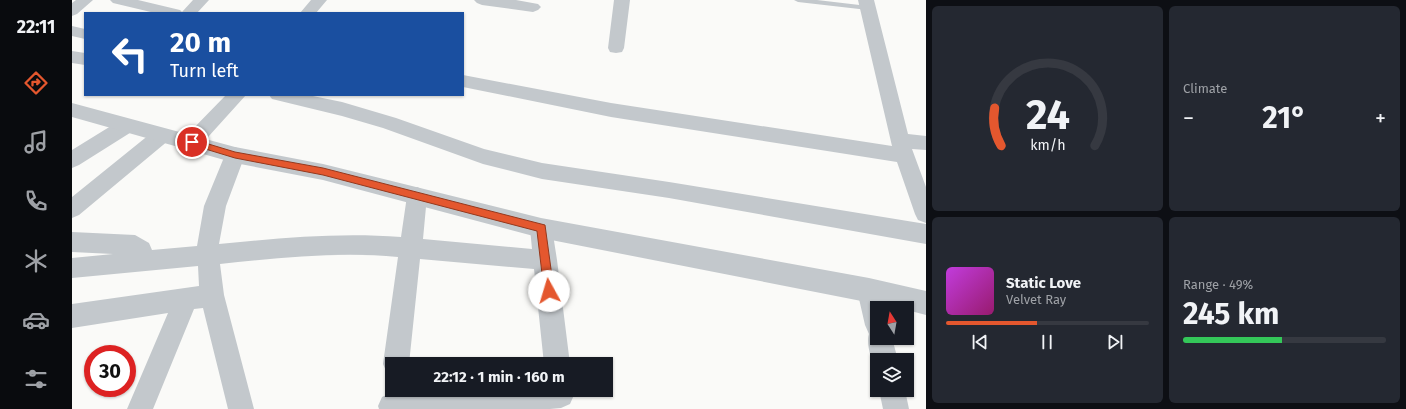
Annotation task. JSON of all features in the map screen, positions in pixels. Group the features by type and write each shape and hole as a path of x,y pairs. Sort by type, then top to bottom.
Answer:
{"street":[{"path":"72,11 85,0"},
{"path":"118,0 171,12"},
{"path":"190,12 201,0"},
{"path":"309,12 319,0"},
{"path":"482,0 533,7"},
{"path":"616,48 622,0"},
{"path":"867,4 902,148 926,214"},
{"path":"72,31 84,34"},
{"path":"72,57 84,59"},
{"path":"464,81 611,110 902,148 926,143"},
{"path":"192,142 234,96"},
{"path":"283,96 342,109 389,123 483,156 542,171 669,190 926,234"},
{"path":"72,110 235,155 323,172 541,228 869,290 926,303"},
{"path":"72,160 126,126"},
{"path":"72,209 162,135"},
{"path":"235,155 215,206 208,239 208,256 212,295 241,409"},
{"path":"397,357 417,196"},
{"path":"541,228 546,260 556,357"},
{"path":"72,242 135,245 141,250 139,262"},
{"path":"72,268 309,246 369,244 410,249 475,252 546,260"},
{"path":"869,290 872,301"},
{"path":"72,316 212,295"},
{"path":"140,409 186,299"},
{"path":"893,397 896,409"},
{"path":"391,402 561,398"}],"lane":[{"path":"798,0 867,4"}],"route":[{"path":"192,142 235,155 323,172 541,228 549,291"}]}
